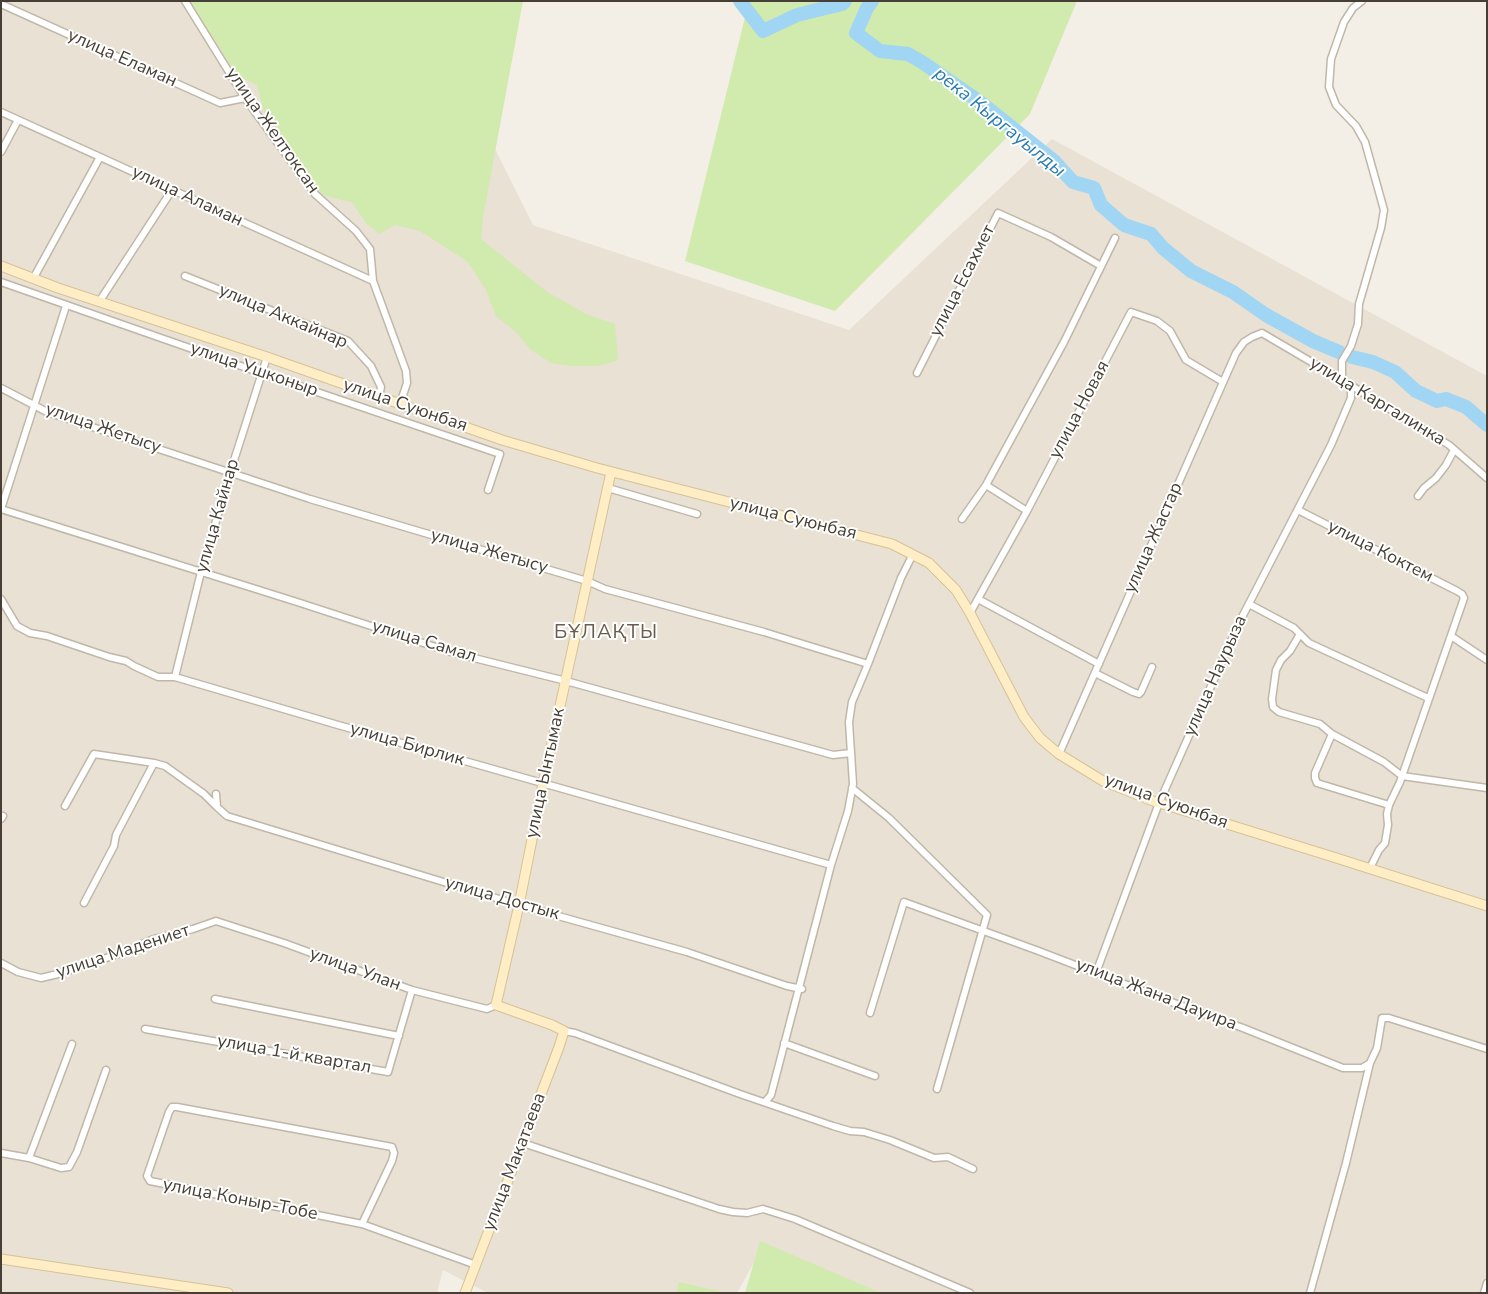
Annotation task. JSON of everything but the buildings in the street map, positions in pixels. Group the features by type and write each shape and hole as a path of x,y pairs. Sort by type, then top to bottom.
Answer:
{"main road":[{"name":"улица Суюнбая","path":"1,266 99,302 502,440 612,472 892,544 929,563 956,590 1024,717 1040,738 1059,754 1103,781 1159,803 1487,906"},
{"name":"улица Ынтымак","path":"496,1005 612,472"},
{"path":"496,1005 564,1031"},
{"name":"улица Макатаева","path":"465,1293 560,1047 564,1031"},
{"path":"1,1259 228,1293"}],"street":[{"name":"улица Желтоксан","path":"185,1 245,98 315,194 356,231 370,249 373,281 406,371 407,383 400,404"},
{"path":"1342,380 1342,361 1351,346 1358,324 1359,304 1381,228 1384,210 1365,142 1356,126 1336,105 1329,86 1331,60 1344,22 1354,8 1362,1"},
{"name":"улица Еламан","path":"1,4 220,103 245,98"},
{"name":"улица Аламан","path":"1,112 373,281"},
{"path":"1,152 18,120"},
{"path":"33,279 100,157"},
{"path":"99,302 172,190"},
{"name":"улица Есахмет","path":"917,373 998,213 1051,237 1101,266"},
{"path":"962,519 986,486 1064,342 1115,238"},
{"name":"улица Аккайнар","path":"185,276 348,341 371,366 380,387 380,392 377,396"},
{"name":"улица Ушконыр","path":"1,282 66,306 500,454 488,490"},
{"path":"1,509 66,306"},
{"name":"улица Новая","path":"970,613 1028,511 1132,312 1157,321 1170,331 1186,360 1223,382"},
{"name":"улица Каргалинка","path":"1262,333 1449,445 1487,478"},
{"name":"улица Жастар","path":"1059,754 1239,348 1252,337 1262,333"},
{"name":"улица Кайнар","path":"175,676 201,572 230,472 267,358"},
{"name":"улица Наурыза","path":"1096,973 1159,803 1249,604 1331,445 1351,398 1350,386"},
{"name":"улица Жетысу","path":"1,388 47,412 310,498 587,581 605,589 764,632 868,664"},
{"path":"1418,496 1436,478 1454,450"},
{"path":"986,486 1028,511"},
{"path":"608,488 697,514"},
{"name":"улица Самал","path":"1,509 454,653 566,681 833,756 851,753"},
{"name":"улица Коктем","path":"1298,510 1462,594 1464,598 1451,636"},
{"path":"765,1102 770,1095 800,988 831,865 848,810 852,788 849,722 852,702 901,578 914,554"},
{"name":"улица Бирлик","path":"1,599 17,626 30,633 47,636 126,661 158,677 175,676 347,728 831,865"},
{"path":"978,599 1099,664"},
{"path":"1249,604 1294,628 1309,643 1428,698"},
{"path":"1300,634 1276,670 1272,691 1273,707 1278,712 1320,724 1332,734 1384,762 1402,776 1487,788"},
{"path":"1370,868 1379,850 1385,843 1389,804 1402,776 1451,636 1487,660"},
{"path":"1095,673 1139,694 1152,667"},
{"path":"1332,734 1315,773 1317,783 1389,804"},
{"path":"65,806 94,754 154,762 116,835 114,846 84,903"},
{"name":"улица Достык","path":"154,762 165,766 204,794 227,816 519,905 687,952 787,986 800,988"},
{"path":"852,788 889,818 987,915 937,1089"},
{"path":"216,794 217,808"},
{"name":"улица Жана Дауира","path":"870,1014 904,902 1244,1028 1343,1068 1362,1068 1370,1063"},
{"name":"улица Улан","path":"216,921 412,990 487,1009 496,1005"},
{"name":"улица Мадениет","path":"1,963 18,972 41,978 62,974 118,954 154,938 193,929 216,921"},
{"name":"улица 1-й квартал","path":"145,1029 388,1072 412,990"},
{"path":"215,999 399,1036"},
{"path":"1310,1293 1346,1163 1370,1063 1377,1048 1382,1018 1389,1018 1487,1049"},
{"path":"564,1031 575,1033 832,1126 850,1131 864,1132 890,1140 934,1158 948,1157 973,1169"},
{"path":"784,1043 875,1076"},
{"path":"29,1158 72,1044"},
{"path":"1,1153 29,1158 62,1168 69,1167 77,1152 106,1070"},
{"name":"улица Коныр-Тобе","path":"362,1224 392,1162 394,1153 392,1147 177,1106 172,1107 169,1112 147,1176 150,1181 362,1224 476,1265"},
{"path":"523,1143 719,1209 733,1212 763,1209 795,1219 970,1293"},
{"path":"1484,1293 1487,1283"}],"shaded area":[{"name":"БҰЛАҚТЫ","path":"1,1 421,1 533,225 849,330 1052,139 1487,376 1487,1293 868,1293 762,1248 737,1293 488,1293 443,1270 437,1293 1,1293"}],"green space":[{"path":"189,1 523,1 483,217 481,239 547,292 588,315 615,324 618,360 599,366 571,366 551,363 531,350 516,332 496,316 486,290 467,261 420,231 395,225 379,234 366,223 352,202 323,195 307,176 284,138 264,112 257,85 236,75"},
{"path":"749,1 1077,1 1030,114 835,311 685,261"},
{"path":"760,1241 881,1293 745,1293"},
{"path":"679,1282 722,1292 722,1293 676,1293"}],"waterway":[{"name":"река Кыргауылды","path":"740,1 763,31 797,15 842,4 845,1"},
{"name":"река Кыргауылды","path":"872,1 856,33 880,51 908,54 980,102 1054,161 1073,182 1094,188 1101,205 1124,225 1151,234 1163,248 1191,271 1233,292 1266,315 1313,341 1339,352"},
{"name":"река Кыргауылды","path":"1352,357 1373,362 1395,372 1416,391 1437,401 1446,399 1466,407 1487,425"}],"district":[{"name":"БҰЛАҚТЫ","path":"606,633"}]}
